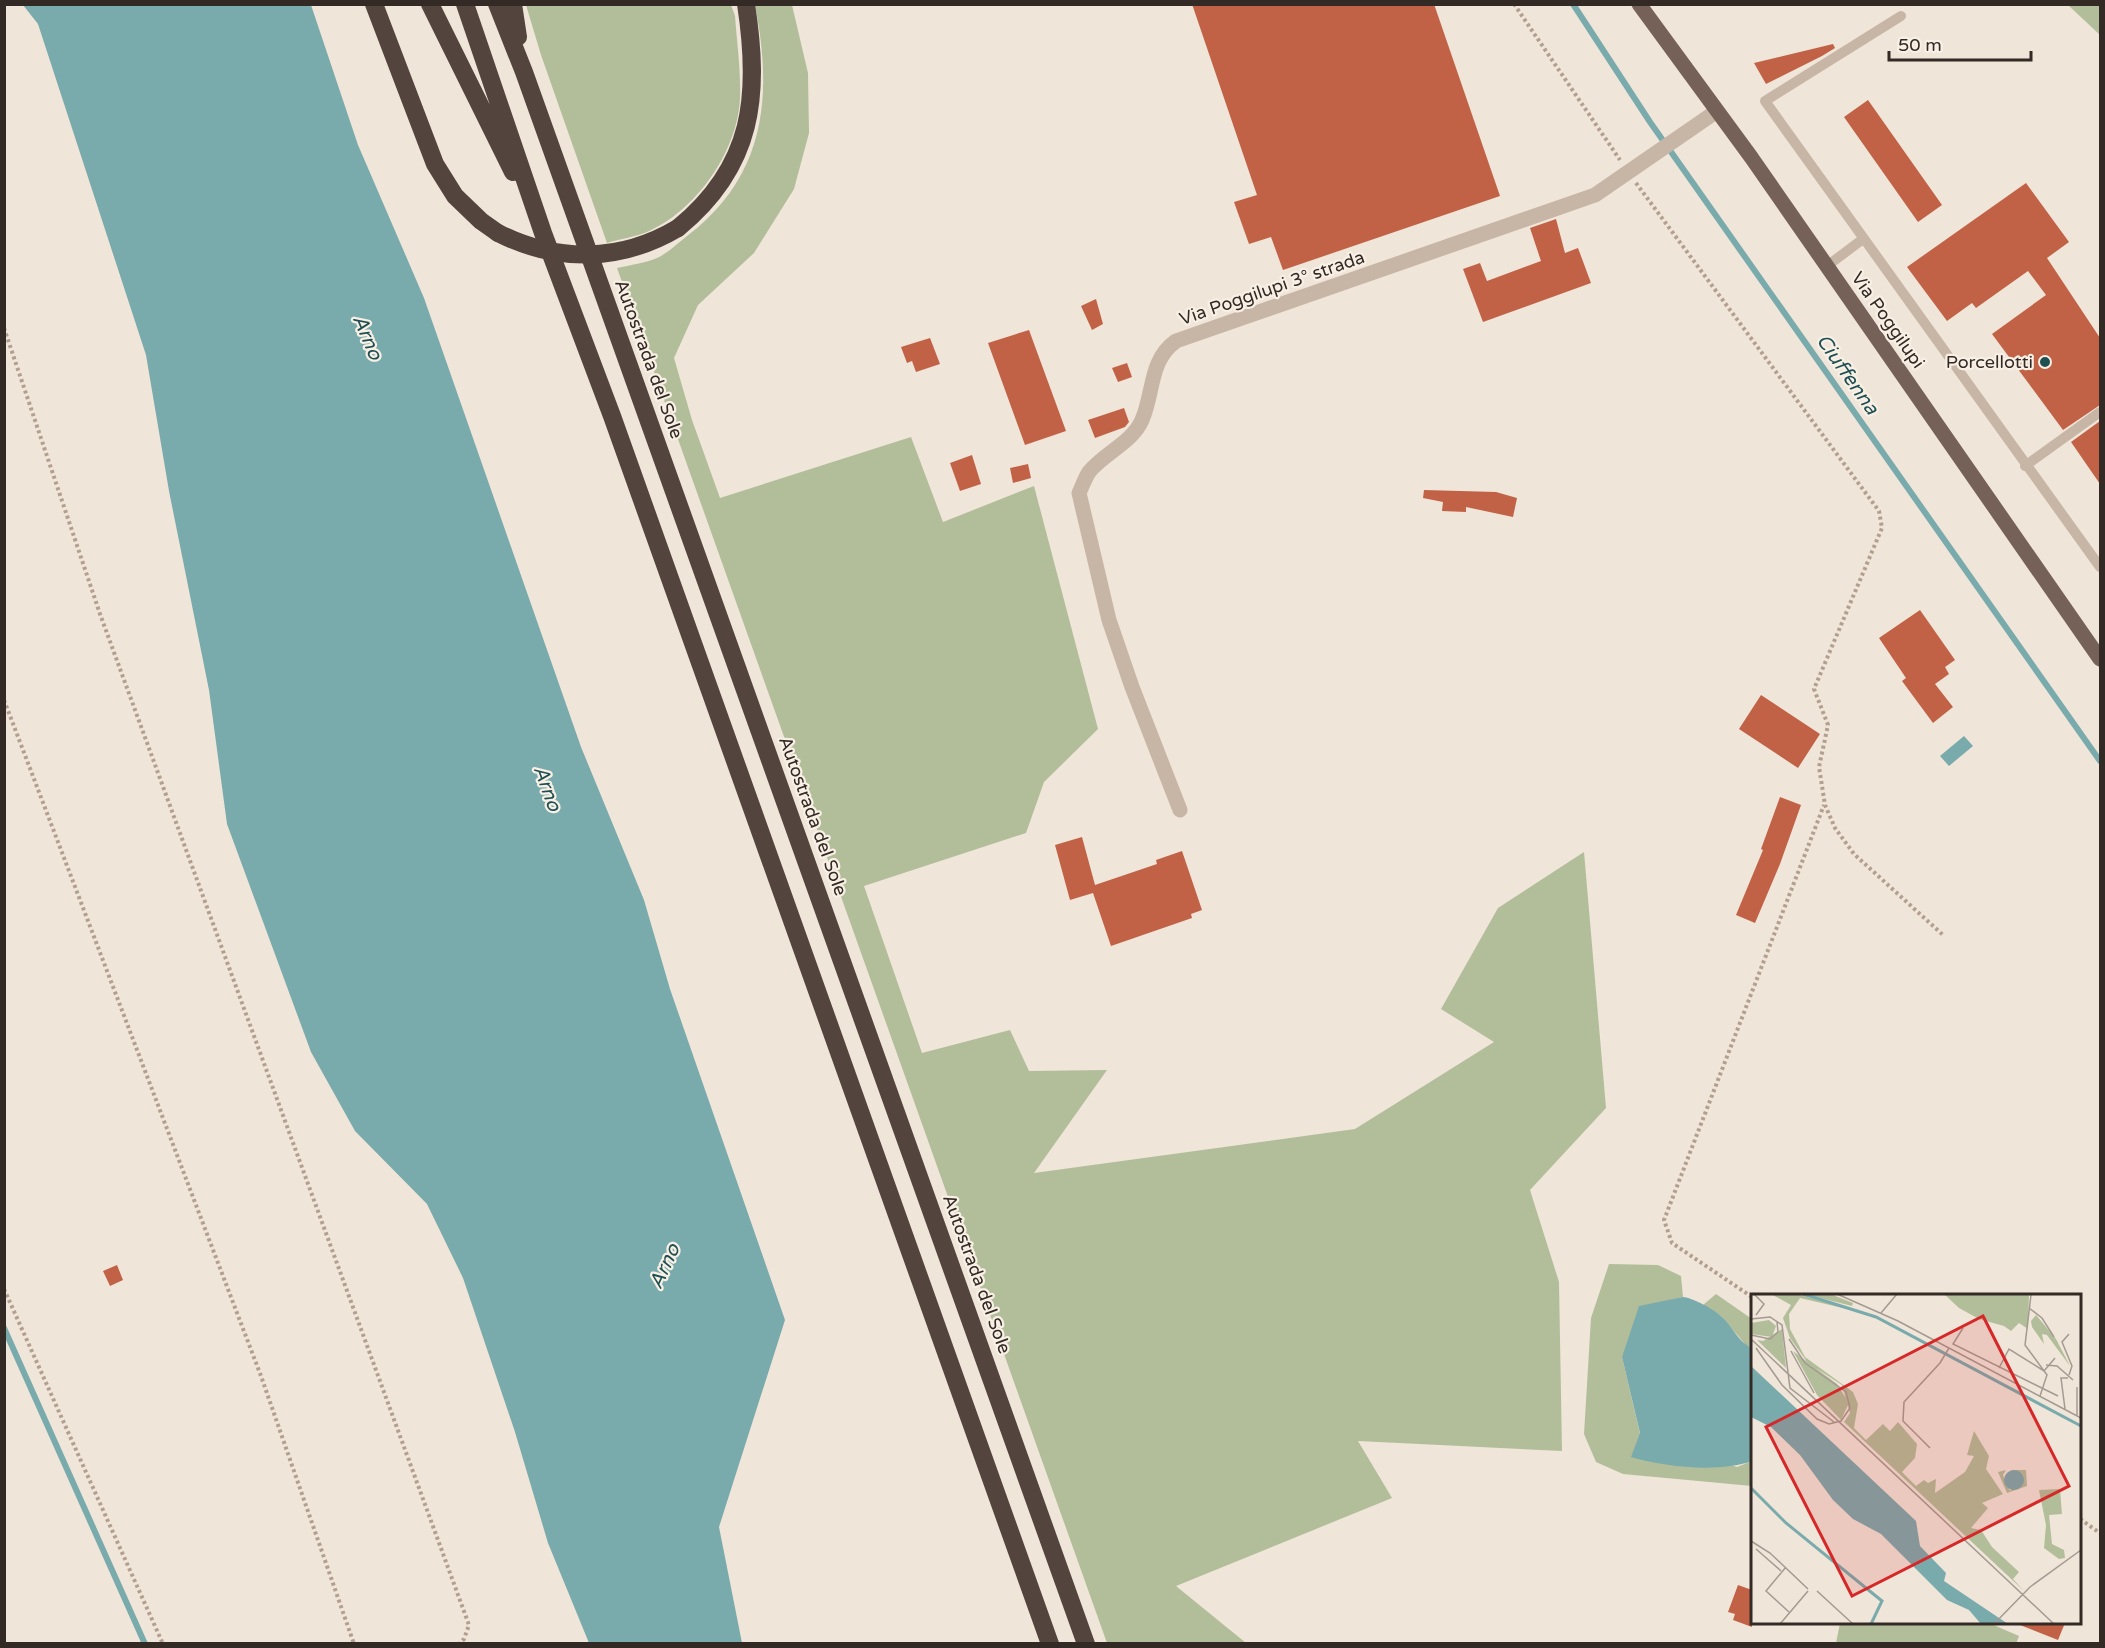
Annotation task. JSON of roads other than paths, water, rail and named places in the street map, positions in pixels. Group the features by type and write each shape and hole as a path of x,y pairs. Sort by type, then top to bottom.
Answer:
{"highway":[{"path":"374,4 423,138 440,173 467,208 498,233 541,250 585,255 638,246 678,228 701,209 719,187 744,137 752,102 752,48 746,4"},
{"path":"430,4 543,233"},
{"path":"465,4 543,233 616,427 1050,1644"},
{"name":"Autostrada del Sole","path":"497,4 524,72 1086,1644"},
{"path":"513,4 524,72"}],"main road":[{"name":"Via Poggilupi","path":"1640,4 1827,266 2100,659"}],"street":[{"name":"Via Poggilupi 3° strada","path":"1180,810 1132,687 1109,620 1079,493 1089,472 1134,432 1142,420 1153,377 1163,350 1176,341 1595,195 1718,111"}],"lane":[{"path":"1901,16 1765,101 2025,466 2100,567"},
{"path":"1827,266 1863,240"},
{"path":"2025,466 2100,412"}],"water":[{"name":"Arno","path":"23,5 311,5 358,145 424,298 581,747 644,900 670,989 785,1320 719,1527 742,1643 589,1643 548,1543 515,1432 463,1278 427,1204 355,1131 311,1052 227,824 209,690 169,491 146,355 38,24"},
{"path":"1964,736 1973,746 1949,766 1940,756"},
{"path":"1683,1297 1698,1302 1718,1314 1739,1338 1751,1347 1751,1461 1739,1465 1708,1468 1660,1464 1631,1457 1640,1433 1622,1357 1639,1306"}],"waterway":[{"name":"Ciuffenna","path":"1573,4 1650,122 2100,761"},
{"path":"4,1328 145,1644"}],"place":[{"name":"Porcellotti","path":"2045,362"}]}
